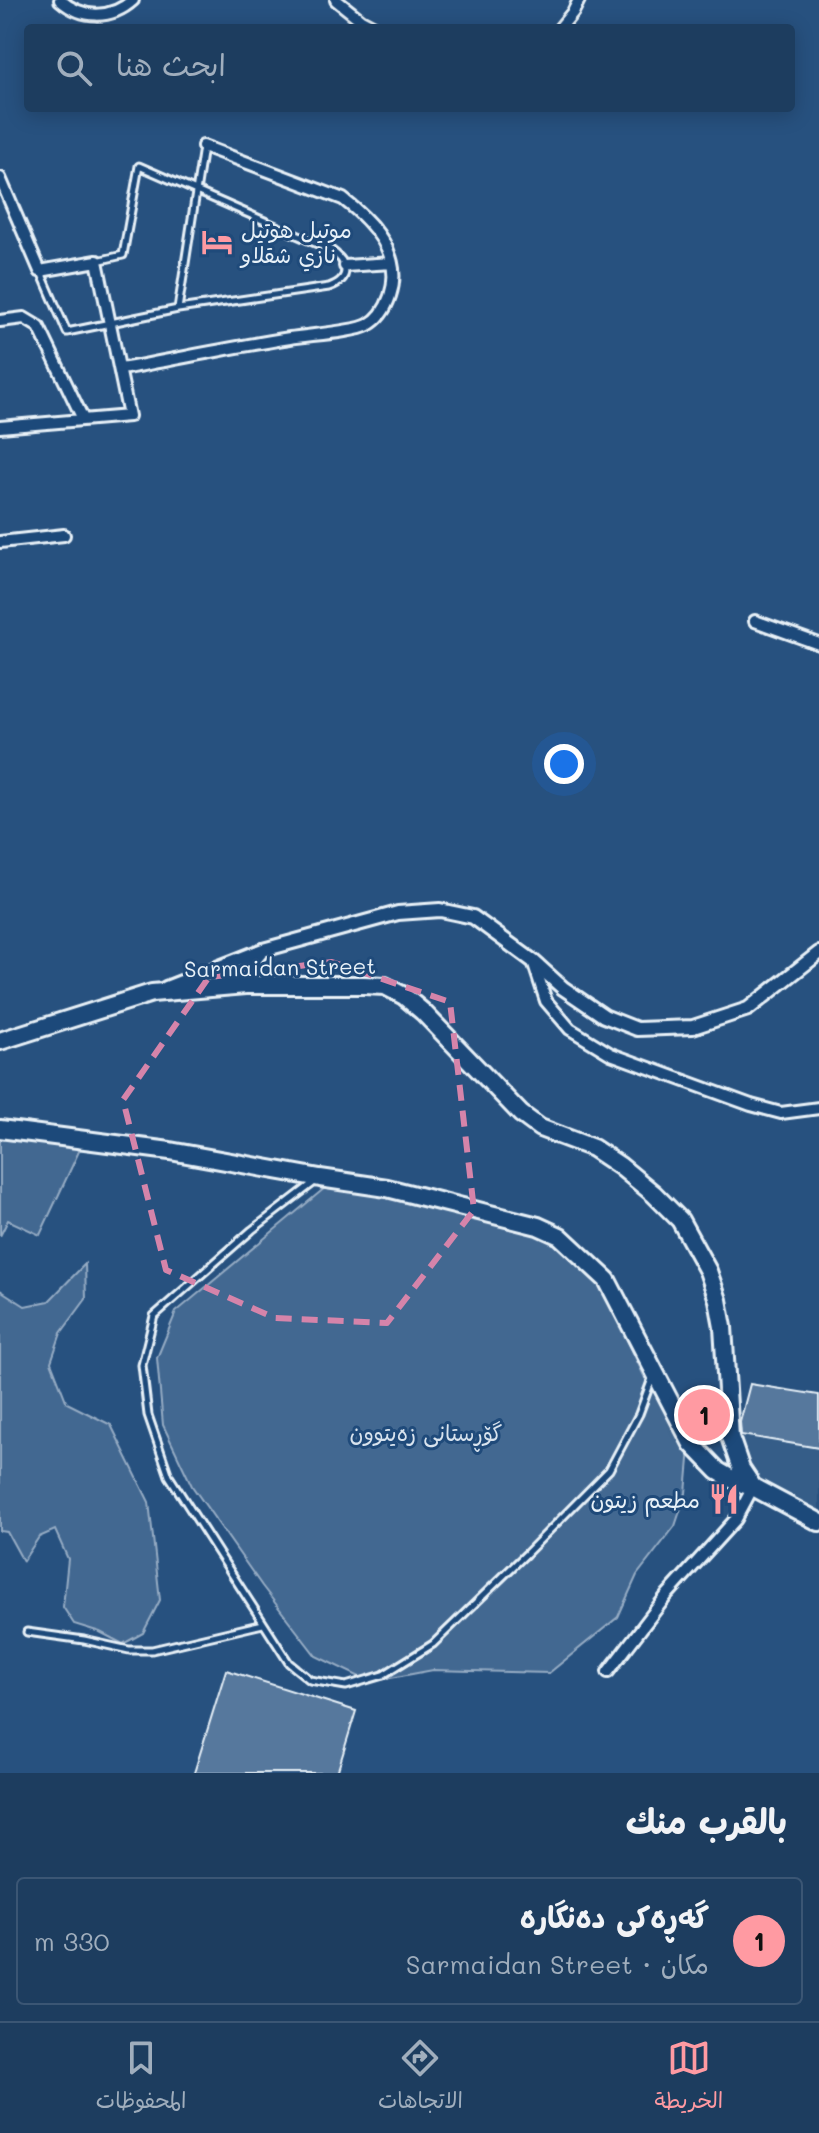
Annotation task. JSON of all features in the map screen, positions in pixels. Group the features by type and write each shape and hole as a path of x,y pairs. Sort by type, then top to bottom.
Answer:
{"main road":[{"name":"Sarmaidan Street","path":"0,1041 152,993 246,985 385,986 404,996 521,1114 540,1128 593,1148 654,1194 680,1220 708,1271 718,1300 723,1327 728,1425 733,1450 753,1487"},
{"path":"0,1129 170,1151 387,1188 538,1226 560,1236 607,1280 692,1444 705,1459 739,1483 753,1487 819,1522"},
{"path":"705,1459 713,1444 727,1445 733,1450 729,1467 718,1471"}],"street":[{"path":"60,0 75,11 93,15 118,11 133,0"},
{"path":"336,0 368,24"},
{"path":"563,24 579,0"},
{"path":"121,369 365,327 379,315 389,300 393,281 392,263 385,244 373,226 343,199 203,146"},
{"path":"0,178 40,271 97,261 129,416 0,427"},
{"path":"345,266 392,263"},
{"path":"0,321 24,318 39,327 83,419"},
{"path":"0,542 64,535"},
{"path":"755,621 819,644"},
{"path":"152,993 263,950 398,913 440,910 473,917 604,1016 637,1029 693,1027 748,1009 819,953"},
{"path":"246,985 251,964 263,950"},
{"path":"533,961 546,1001 570,1029 611,1054 781,1113 819,1108"},
{"path":"608,1672 667,1595 736,1519 753,1487"}],"lane":[{"path":"178,309 203,146"},
{"path":"40,271 67,332 178,309 329,287 343,278 345,266 331,250 139,166 123,255 97,261"},
{"path":"320,1178 252,1230 154,1316 142,1365 148,1415 169,1476 289,1663 310,1680 346,1686 383,1675 433,1644 609,1470 639,1414 655,1371"},
{"path":"27,1632 129,1650 152,1650 263,1624"}],"highlighted area":[{"path":"332,962 450,1002 474,1210 387,1323 275,1318 166,1270 123,1100 209,977"}],"shaded area":[{"path":"750,1384 819,1395 817,1514 758,1484 735,1442"}],"green space":[{"path":"0,1131 81,1147 40,1235 8,1220 0,1236"},
{"name":"گۆڕستانی زەیتوون","path":"326,1187 444,1205 560,1239 598,1278 645,1378 690,1448 686,1493 675,1526 637,1575 618,1617 549,1673 433,1670 370,1682 316,1656 192,1486 163,1425 157,1358 176,1312"},
{"path":"85,1264 86,1299 61,1333 51,1362 67,1403 111,1425 149,1502 160,1600 143,1633 123,1644 100,1632 74,1624 63,1607 68,1559 55,1530 39,1537 23,1561 7,1532 0,1531 0,1290 25,1306 49,1301"}],"building":[{"path":"750,1384 819,1395 819,1448 741,1435 740,1422"},
{"path":"226,1670 356,1711 337,1773 194,1773"}],"place":[{"name":"موتيل هوتيل نازي شقلاو","path":"217,242"},
{"name":"گەڕەکی دەنگارە","path":"704,1415"},
{"name":"مطعم زيتون","path":"724,1499"}]}
